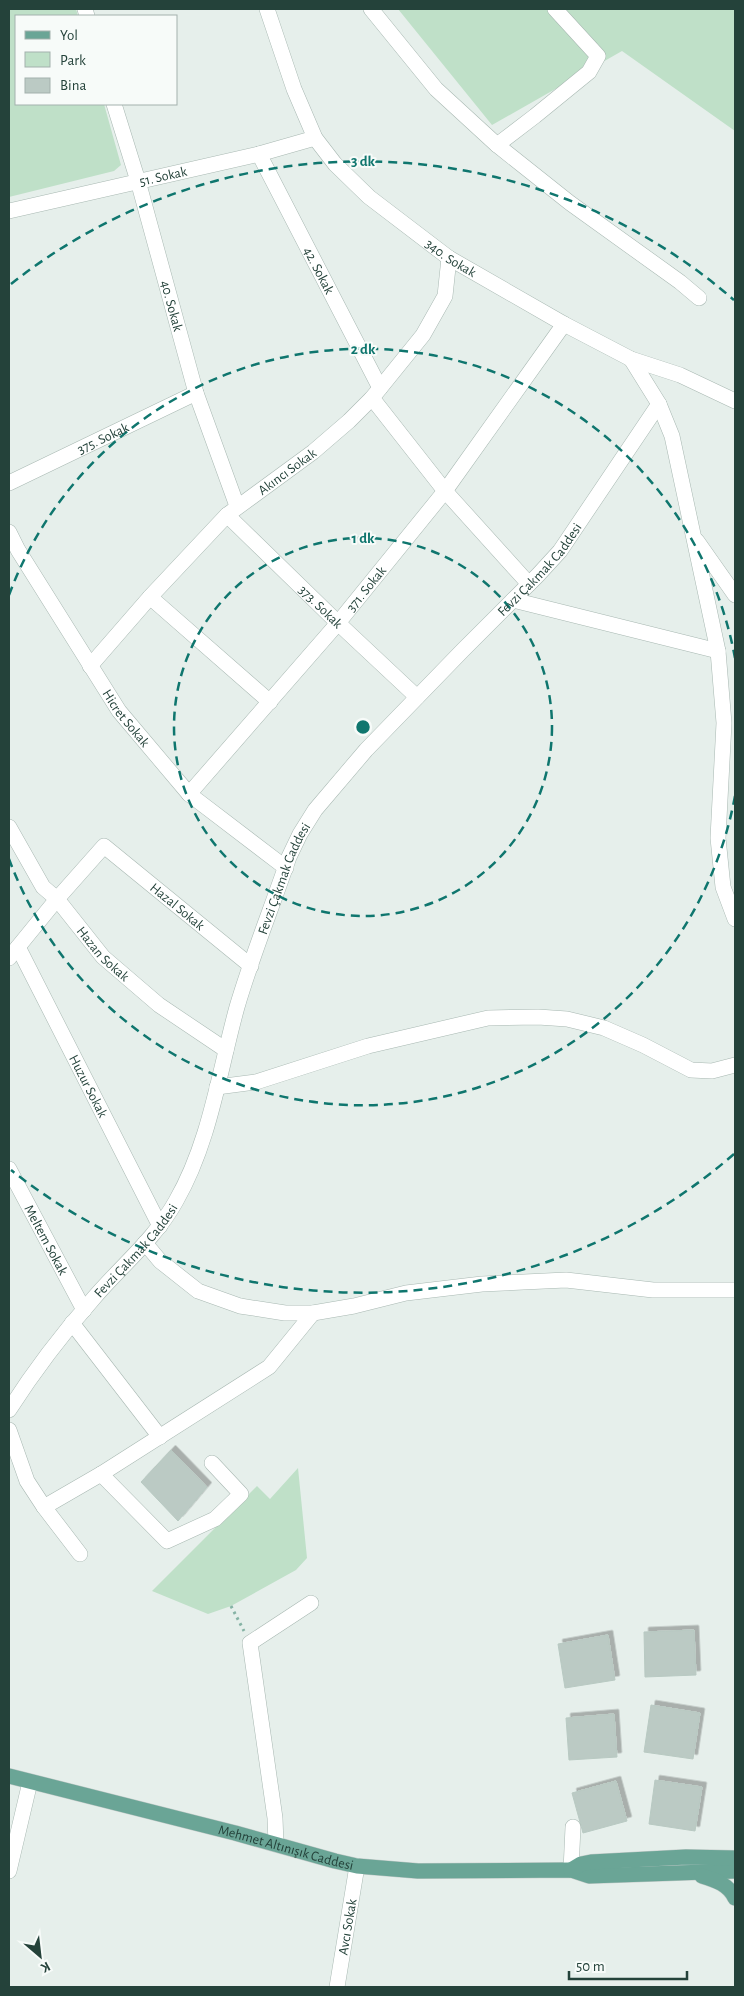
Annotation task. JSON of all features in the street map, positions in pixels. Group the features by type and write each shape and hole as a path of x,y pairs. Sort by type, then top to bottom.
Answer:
{"main road":[{"name":"Mehmet Altınışık Caddesi","path":"9,1776 358,1866 418,1871 571,1870 589,1876 735,1871"},
{"name":"Mehmet Altınışık Caddesi","path":"571,1870 581,1864 591,1862 686,1857 735,1858"},
{"path":"661,1875 687,1874 708,1877 724,1884 735,1898"}],"street":[{"name":"340. Sokak","path":"267,9 294,89 315,138 335,164 369,197 449,258 564,324 631,359 680,375 735,401"},
{"path":"371,9 436,89 497,145 570,203 680,282 699,298"},
{"path":"497,145 589,72 598,56 555,9"},
{"name":"40. Sokak","path":"114,105 138,181 196,393 232,510"},
{"name":"51. Sokak","path":"9,211 259,154 315,138"},
{"name":"42. Sokak","path":"259,154 376,393 445,491 529,584"},
{"name":"Akıncı Sokak","path":"90,666 150,597 232,510 312,452 349,421 376,393 423,335 445,296 449,258"},
{"name":"371. Sokak","path":"189,794 338,623 445,491 564,324"},
{"path":"631,359 659,404 672,436 718,651 724,723 718,838 723,887 735,919"},
{"name":"375. Sokak","path":"9,483 196,393"},
{"name":"Fevzi Çakmak Caddesi","path":"10,1401 72,1323 160,1226 176,1202 201,1147 238,1006 251,966 286,868 300,834 315,810 366,750 560,551 659,404"},
{"name":"373. Sokak","path":"232,510 338,623 417,697"},
{"name":"Hicret Sokak","path":"9,532 18,550 119,711 189,794 286,868"},
{"path":"693,536 730,574 735,594"},
{"path":"150,597 270,702"},
{"path":"513,600 718,651"},
{"name":"Hazan Sokak","path":"9,827 43,887 57,899 103,956 159,1005 226,1050"},
{"name":"Hazal Sokak","path":"57,899 104,846 251,966"},
{"path":"13,952 57,899"},
{"name":"Huzur Sokak","path":"13,952 160,1226"},
{"path":"217,1087 256,1082 368,1046 488,1018 538,1017 567,1019 604,1028 643,1045 690,1070 712,1071 735,1065"},
{"name":"Meltem Sokak","path":"9,1169 84,1310"},
{"path":"145,1243 160,1261 198,1291 240,1306 285,1313 313,1313 354,1306 406,1293 482,1284 566,1280 653,1290 735,1290"},
{"path":"44,1507 101,1474 269,1367 313,1313"},
{"path":"72,1323 160,1437"},
{"path":"9,1430 28,1481 44,1507 80,1554"},
{"path":"101,1474 167,1541 215,1519 241,1494 212,1464"},
{"path":"276,1844 275,1818 250,1643 311,1603"},
{"path":"9,1870 30,1782"},
{"path":"571,1870 572,1827"},
{"name":"Avcı Sokak","path":"336,1987 358,1866"}],"path":[{"path":"231,1606 250,1643"}],"green space":[{"path":"9,9 76,9 78,15 15,15 15,105 104,105 121,165 114,171 9,197"},
{"path":"398,9 735,9 735,131 622,51 492,125"},
{"path":"298,1468 307,1558 296,1570 231,1606 208,1614 152,1591 257,1486 270,1499"}],"building":[{"path":"171,1450 207,1487 178,1521 141,1482"},
{"path":"694,1630 696,1675 645,1677 644,1632"},
{"path":"608,1635 615,1680 565,1688 558,1644"},
{"path":"651,1705 700,1713 693,1759 644,1752"},
{"path":"614,1714 617,1757 569,1760 566,1718"},
{"path":"655,1780 702,1787 695,1831 649,1824"},
{"path":"616,1781 627,1821 583,1833 572,1793"}]}
